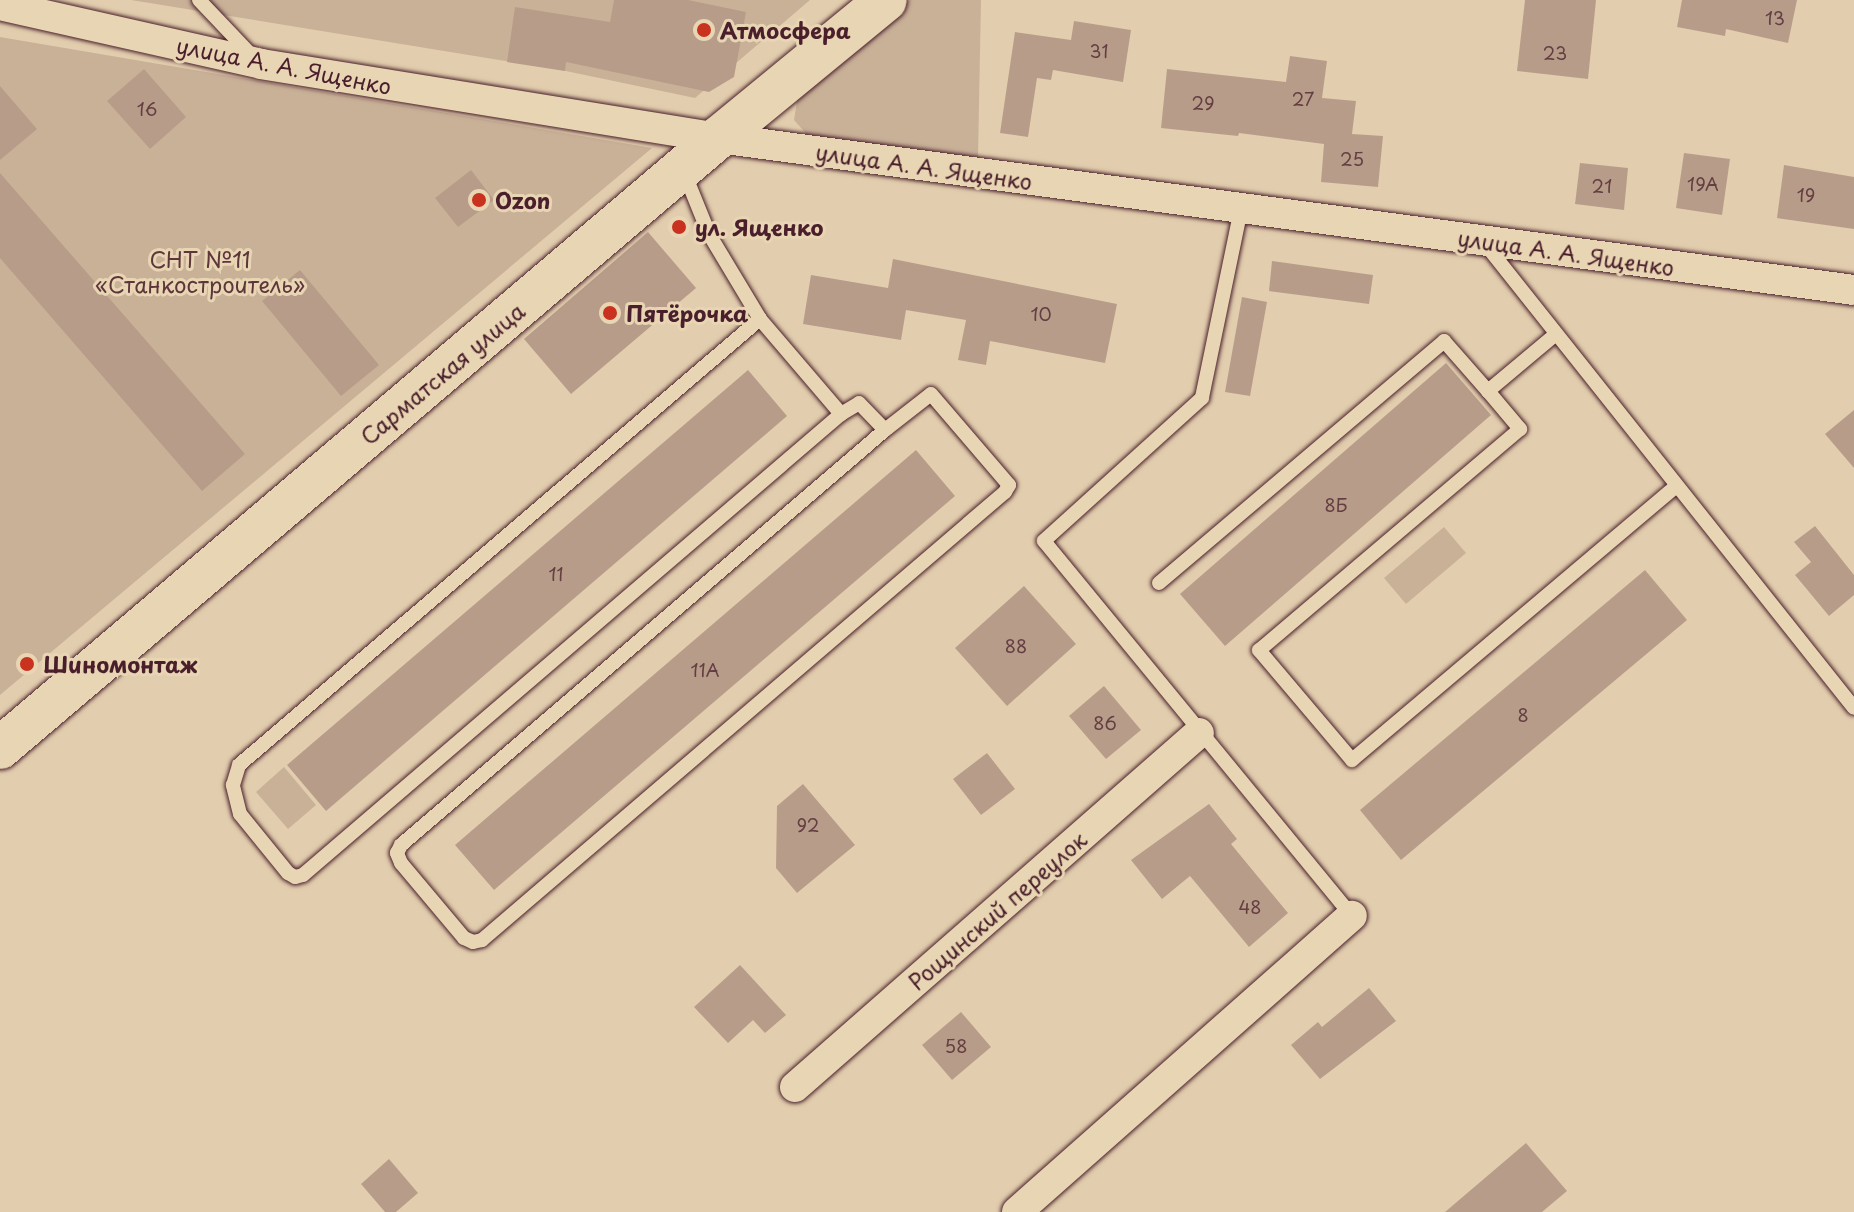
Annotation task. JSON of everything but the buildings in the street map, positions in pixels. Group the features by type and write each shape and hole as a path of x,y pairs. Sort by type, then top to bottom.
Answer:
{"main road":[{"name":"Сарматская улица","path":"0,748 718,138 886,0"}],"street":[{"name":"улица А. А. Ященко","path":"0,5 261,64 718,138 1854,290"},
{"name":"Рощинский переулок","path":"795,1087 1199,733"},
{"path":"1017,1212 1352,916"}],"lane":[{"path":"199,0 261,64"},
{"path":"683,168 709,234 760,319 841,414"},
{"path":"1241,209 1202,398 1044,541 1352,916"},
{"path":"1484,241 1854,708"},
{"path":"760,319 239,765 233,785 244,822 288,873 295,877 303,875 841,414 859,403 885,430"},
{"path":"1488,391 1556,334"},
{"path":"1159,583 1444,341 1520,429 1259,650 1352,760 1676,486"},
{"path":"931,394 1009,485 1005,492 482,940 473,942 464,938 401,863 397,853 401,845 885,430 931,394"}],"green space":[{"path":"131,0 810,0 695,98 561,70"},
{"path":"910,0 981,0 978,157 834,144 810,138 794,120 799,89"},
{"name":"СНТ №11 «Станкостроитель»","path":"0,37 652,148 0,695"},
{"path":"1444,527 1466,553 1406,604 1384,578"},
{"path":"284,767 316,805 288,829 256,792"}],"place":[{"name":"Атмосфера","path":"704,30"},
{"name":"Ozon","path":"479,200"},
{"name":"ул. Ященко","path":"679,227"},
{"name":"Пятёрочка","path":"610,313"},
{"name":"Шиномонтаж","path":"27,664"}]}
